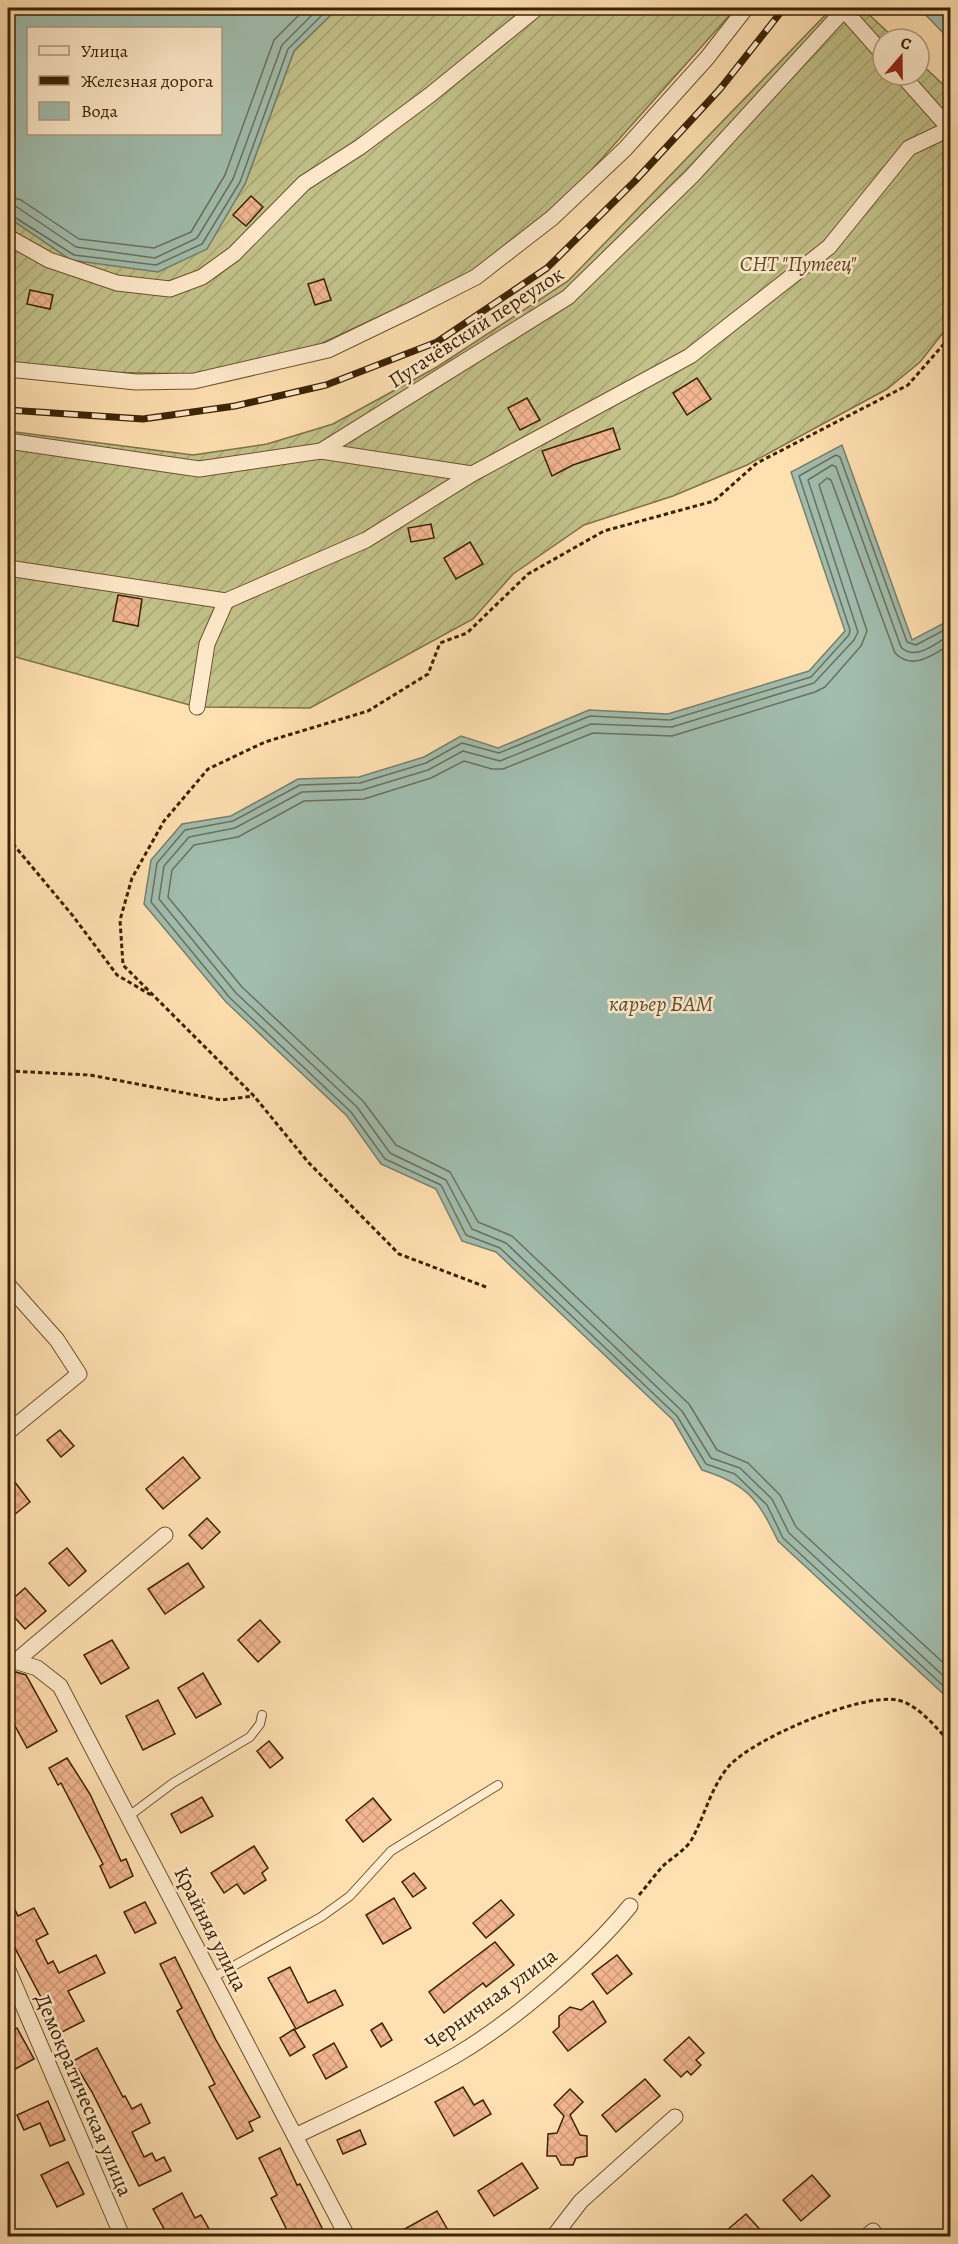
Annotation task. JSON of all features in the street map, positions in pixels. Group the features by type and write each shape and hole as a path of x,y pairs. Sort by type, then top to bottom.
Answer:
{"street":[{"path":"8,237 49,260 117,283 170,289 202,278 234,254 304,183 360,147 430,95 537,8"},
{"path":"8,369 136,382 194,381 328,350 413,309 476,277 552,218 625,149 707,58 746,8"},
{"name":"Пугачёвский переулок","path":"8,441 199,469 321,451 568,297 692,176 844,10 871,40"},
{"path":"8,568 226,601 366,540 472,474 690,356 829,247 909,148 950,129 913,87"},
{"path":"321,451 472,474"},
{"path":"196,707 207,644 226,601"},
{"path":"8,1285 57,1340 79,1374 8,1432"},
{"path":"12,1660 165,1535"},
{"name":"Крайняя улица","path":"12,1660 37,1668 60,1686 347,2236"},
{"name":"Черничная улица","path":"295,2136 403,2085 460,2053 575,1964 610,1930 630,1906"},
{"name":"Демократическая улица","path":"8,1970 122,2236"},
{"path":"554,2236 581,2201 675,2116"}],"lane":[{"path":"129,1816 173,1783 250,1737 260,1724 262,1715"},
{"path":"212,1978 321,1917 351,1896 391,1851 498,1785"}],"path":[{"path":"486,1287 399,1254 309,1162 254,1096 123,965 120,920 132,878 164,821 208,769 265,742 368,711 428,674 440,643 467,633 528,574 604,531 714,501 757,463 908,385 951,337"},
{"path":"8,838 73,916 117,975 155,997"},
{"path":"8,1071 90,1074 221,1100 254,1096"},
{"path":"630,1906 662,1867 691,1841 709,1798 730,1765 776,1734 849,1706 875,1700 898,1700 922,1714 951,1742"}],"green space":[{"path":"338,8 736,8 571,193 466,276 316,346 192,374 95,372 8,362 8,217 71,260 245,184 294,51"},
{"name":"СНТ \"Путеец\"","path":"832,8 862,8 882,27 871,27 871,87 931,87 931,73 950,91 950,324 920,362 887,389 747,465 673,496 584,525 513,574 473,619 310,708 197,707 8,655 8,431 193,455 267,444 333,424 437,367 568,281"}],"water":[{"path":"8,8 338,8 294,51 245,184 207,249 158,272 71,260 8,217"},
{"path":"919,8 950,8 950,40"},
{"name":"карьер БАМ","path":"842,445 912,640 950,620 950,1700 778,1541 764,1514 749,1495 730,1481 702,1470 673,1420 496,1252 462,1241 436,1189 381,1164 347,1116 226,1002 144,904 151,860 182,824 231,816 298,779 359,777 424,757 461,736 498,748 589,710 668,714 809,671 845,631 791,472"}],"building":[{"path":"251,196 263,207 246,226 233,215"},
{"path":"324,279 331,300 315,305 308,284"},
{"path":"30,290 53,295 50,309 27,304"},
{"path":"697,378 711,399 687,415 673,393"},
{"path":"527,398 540,420 520,430 508,408"},
{"path":"613,428 620,449 573,465 552,476 542,451"},
{"path":"431,524 434,538 411,542 408,528"},
{"path":"470,542 483,564 456,579 444,558"},
{"path":"118,595 142,599 138,626 113,621"},
{"path":"60,1430 74,1446 61,1457 47,1440"},
{"path":"183,1457 200,1478 163,1509 146,1489"},
{"path":"8,1473 30,1502 8,1520"},
{"path":"207,1518 220,1532 202,1549 189,1535"},
{"path":"67,1548 86,1571 69,1586 49,1563"},
{"path":"188,1563 204,1587 165,1614 148,1589"},
{"path":"25,1588 46,1611 25,1629 8,1610 8,1603"},
{"path":"260,1620 280,1642 258,1662 238,1640"},
{"path":"112,1640 129,1668 101,1684 84,1655"},
{"path":"16,1672 26,1675 57,1731 27,1748 8,1713 8,1677"},
{"path":"203,1673 221,1704 196,1718 178,1688"},
{"path":"158,1700 175,1734 143,1750 126,1716"},
{"path":"269,1741 283,1758 270,1768 257,1751"},
{"path":"67,1758 90,1794 121,1861 126,1859 133,1876 110,1888 100,1866 103,1864 61,1783 58,1785 49,1768"},
{"path":"202,1797 213,1816 181,1833 171,1814"},
{"path":"373,1798 391,1820 363,1842 346,1820"},
{"path":"254,1846 268,1868 262,1873 266,1880 244,1894 237,1884 224,1893 211,1873"},
{"path":"414,1873 426,1888 413,1897 402,1882"},
{"path":"8,1895 18,1916 34,1908 48,1934 36,1940 48,1964 53,1961 59,1973 96,1955 105,1973 68,1991 84,2021 60,2033 8,1935"},
{"path":"394,1898 411,1928 383,1944 366,1915"},
{"path":"501,1900 514,1915 486,1938 473,1923"},
{"path":"145,1902 156,1923 135,1933 124,1912"},
{"path":"495,1942 514,1965 486,1987 483,1983 444,2013 429,1992"},
{"path":"617,1955 632,1974 607,1994 592,1974"},
{"path":"175,1957 216,2040 260,2117 249,2122 253,2131 237,2139 209,2087 215,2084 177,2011 182,2008 160,1964"},
{"path":"290,1967 308,2003 335,1990 343,2005 296,2029 268,1978"},
{"path":"593,2001 606,2022 568,2051 553,2032 559,2027 559,2016 570,2007 581,2010"},
{"path":"382,2023 392,2040 381,2047 371,2030"},
{"path":"17,2028 34,2059 8,2073 8,2034"},
{"path":"294,2029 305,2047 290,2056 280,2038"},
{"path":"689,2037 704,2053 696,2060 701,2065 691,2075 687,2071 681,2077 664,2060"},
{"path":"334,2043 347,2067 326,2079 313,2055"},
{"path":"97,2048 123,2097 125,2096 132,2109 141,2104 150,2123 132,2132 144,2157 152,2153 156,2161 164,2157 171,2171 139,2186 92,2092 73,2061"},
{"path":"645,2079 660,2096 616,2132 602,2115"},
{"path":"463,2087 474,2105 483,2100 491,2114 454,2136 435,2102"},
{"path":"570,2089 583,2102 570,2115 580,2135 587,2136 587,2156 576,2158 573,2165 561,2165 556,2156 547,2156 548,2134 557,2133 564,2116 554,2105"},
{"path":"48,2101 65,2140 50,2146 40,2123 24,2130 17,2115"},
{"path":"360,2130 366,2144 343,2154 337,2140"},
{"path":"280,2148 297,2185 300,2184 326,2236 290,2236 271,2198 277,2195 259,2158"},
{"path":"68,2162 84,2194 57,2207 41,2175"},
{"path":"522,2163 538,2188 494,2216 478,2191"},
{"path":"812,2175 830,2196 801,2221 783,2200"},
{"path":"182,2193 195,2218 201,2215 209,2229 195,2236 168,2236 153,2209"},
{"path":"437,2211 449,2232 441,2236 392,2236"},
{"path":"746,2214 766,2236 720,2236"}],"railway":[{"path":"8,410 143,419 235,406 326,385 437,342 547,268 635,181 720,89 784,8"}]}
